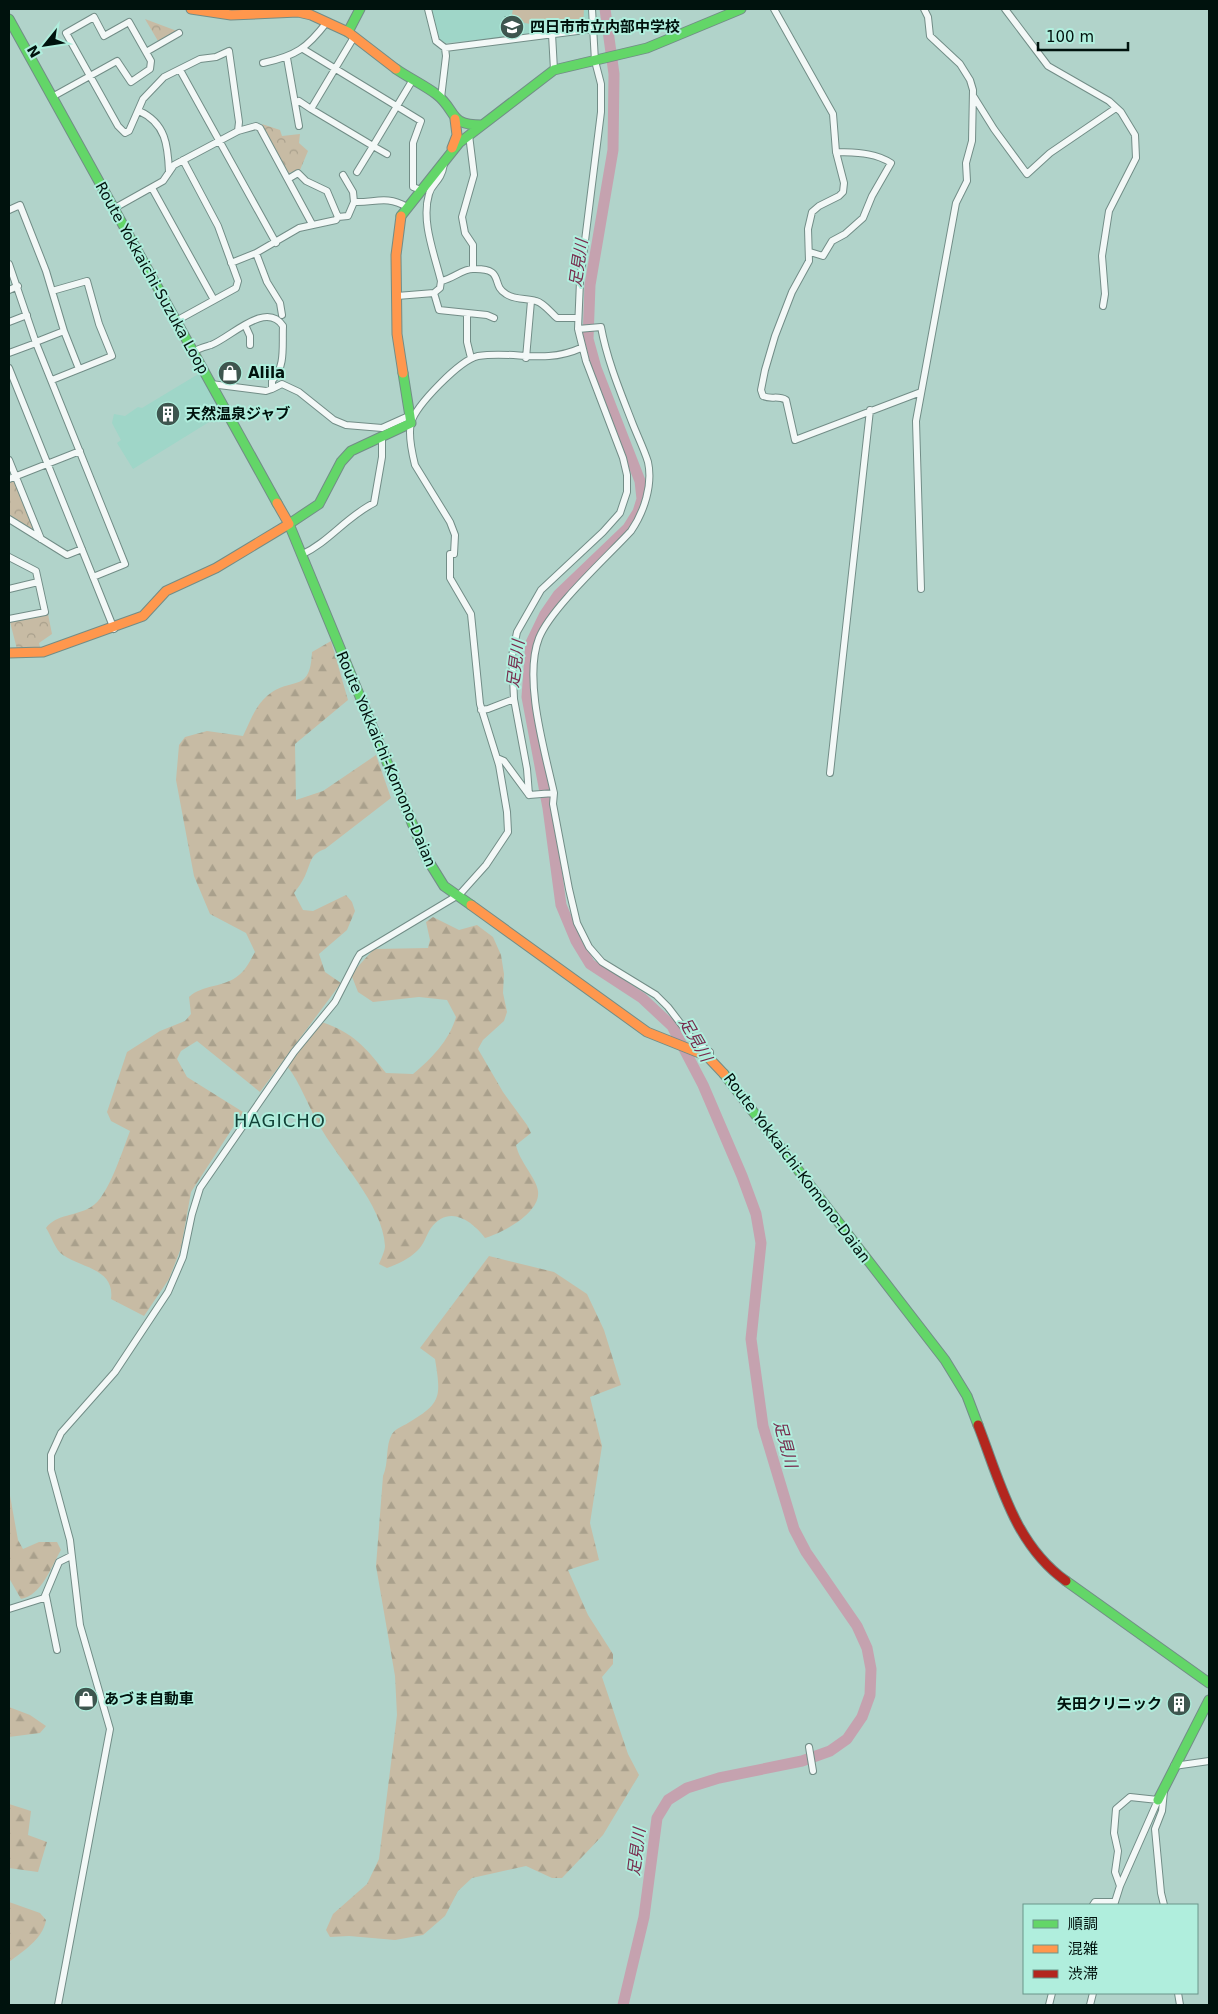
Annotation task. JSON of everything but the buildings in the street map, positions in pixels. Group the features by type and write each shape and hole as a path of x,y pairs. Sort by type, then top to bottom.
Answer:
{"main road":[{"path":"191,9 231,15 305,11 351,35 412,81 440,98 455,119 467,125 484,124"},
{"path":"351,35 360,9"},
{"path":"9,653 43,652 143,616 166,591 216,568 320,504 347,455 356,448 382,436 411,419 397,334 396,255 399,218 450,155 469,135 533,84 554,70 618,56 656,45 741,9"},
{"name":"Route Yokkaichi-Suzuka Loop","path":"9,19 289,524"},
{"path":"450,155 457,135 455,119"},
{"name":"Route Yokkaichi-Komono-Daian","path":"289,524 426,857 444,886 455,896 647,1032 663,1040 710,1057 728,1076 945,1360 967,1396 1018,1528 1033,1551 1056,1574 1209,1683"},
{"path":"1158,1800 1209,1700"}],"street":[{"path":"428,9 436,41 445,48 446,56 440,98"},
{"path":"529,795 527,769 514,699 512,656 517,632 533,600 555,575 620,513 627,492 627,475 623,458 581,348 578,318 580,281 601,112 601,84 596,61 592,9"},
{"path":"774,9 833,114 836,152 844,183 843,192 840,196 819,206 812,212 808,229 810,261 792,292 772,345 764,370 763,396 768,398 781,397 786,400 795,440 921,392"},
{"path":"922,589 916,421 956,203 967,181 966,163 972,140 973,96 970,80 960,64 930,36 928,17 924,9"},
{"path":"1005,9 1048,66 1109,101 1135,135 1137,148 1133,165 1109,211 1102,256 1105,294 1103,306"},
{"path":"52,97 91,76 117,61 130,82 150,68 151,61 129,22 104,36 94,17 66,32 91,76 118,126 125,133 129,131 140,110 143,99 164,77 200,59 216,57 229,51 239,122 238,131"},
{"path":"263,63 287,58 303,50 327,22"},
{"path":"445,48 593,29"},
{"path":"146,52 179,33"},
{"path":"552,34 554,70"},
{"path":"311,109 335,69 351,35"},
{"path":"303,50 421,121 412,154 413,187 425,188 425,213 441,281 439,290 434,293 397,296"},
{"path":"287,58 299,126"},
{"path":"180,70 276,243"},
{"path":"357,172 412,81"},
{"path":"973,96 994,130 1027,174 1050,153 1116,108"},
{"path":"299,102 387,154"},
{"path":"140,110 153,117 168,146 169,172"},
{"path":"113,209 152,188 163,180 174,165 219,140 238,131 256,126 260,128 312,224"},
{"path":"469,135 474,175 464,203 462,217 465,233 472,245 473,269"},
{"path":"810,252 823,256 832,241 858,224 891,162 881,156 867,153 836,152"},
{"path":"176,321 236,288 238,281 218,226 183,160"},
{"path":"288,179 298,172 306,181 326,191 338,217"},
{"path":"231,263 276,243 299,228 348,216 354,202 353,192 343,175"},
{"path":"152,188 214,300"},
{"path":"354,202 366,203 381,198 407,207"},
{"path":"9,210 20,205 79,369"},
{"path":"256,253 267,282 280,303 282,315"},
{"path":"9,264 36,342 125,564 93,577"},
{"path":"441,281 452,279 467,269 490,271 496,277 503,292 512,297 541,304 557,318 578,318"},
{"path":"52,291 87,281 99,324 112,356 52,380"},
{"path":"9,290 18,286"},
{"path":"434,293 439,310 487,315 494,318"},
{"path":"526,358 531,301"},
{"path":"467,314 467,342 471,358"},
{"path":"9,322 27,315"},
{"path":"193,352 211,345 245,325 267,317 280,321 283,326 282,366 272,381 272,389"},
{"path":"245,325 250,336 250,345"},
{"path":"579,329 600,328 618,388 648,462 648,485 640,518 631,531 557,611 539,638 535,655 535,700 554,793 553,804 577,922 589,947 602,962 656,995 668,1007 694,1041 710,1052 710,1057"},
{"path":"9,354 64,331"},
{"path":"211,384 266,391 282,384 299,392 334,420 346,425 382,428 411,419 456,368 471,358 485,356 526,358 555,356 581,348"},
{"path":"9,368 114,628"},
{"path":"830,773 870,410"},
{"path":"58,2005 110,1729 80,1625 70,1540 51,1470 51,1455 61,1433 120,1365 168,1292 183,1258 192,1214 200,1188 294,1052 335,1002 360,954 455,896 481,872 508,832 506,805 497,758 481,710 475,668 471,614 450,578 450,554 454,554 454,532 415,465 412,449 411,419"},
{"path":"301,555 318,547 348,518 374,503 382,457 382,436"},
{"path":"12,478 80,451"},
{"path":"9,460 12,478 41,539"},
{"path":"9,519 67,555 82,549"},
{"path":"9,557 36,571 45,612 9,619"},
{"path":"9,589 38,582"},
{"path":"481,710 514,699"},
{"path":"497,758 504,761 529,795"},
{"path":"529,795 554,793"},
{"path":"57,1650 46,1596 59,1562 71,1556"},
{"path":"9,1609 40,1600 46,1596"},
{"path":"809,1748 813,1770"},
{"path":"1174,1766 1209,1761"},
{"path":"1164,1787 1162,1812 1154,1829 1164,1904"},
{"path":"1094,1904 1095,1902 1103,1900 1114,1904 1158,1800 1130,1797 1116,1809 1114,1833 1118,1851 1116,1872 1120,1886"}],"shaded area":[{"name":"四日市市立内部中学校","path":"431,9 590,9 589,26 586,28 446,43 439,40"},
{"path":"200,373 222,414 133,469 117,443 121,440 112,423 114,414 125,416 138,407 142,408"}],"green space":[{"path":"513,9 584,9 583,27 559,30 511,20"},
{"path":"145,19 177,31 158,41"},
{"path":"262,124 280,130 282,136 300,134 299,143 308,151 300,170 288,173"},
{"path":"13,481 33,527 31,529 9,515 9,482"},
{"path":"48,614 52,634 39,643 40,647 17,649 10,622"},
{"path":"331,641 348,700 295,744 296,800 323,791 376,755 391,798 316,854 294,893 303,910 313,911 346,895 352,902 355,911 347,930 319,954 325,972 341,983 260,1092 197,1041 181,1051 177,1059 187,1077 243,1112 191,1192 181,1248 169,1279 144,1316 111,1299 111,1289 103,1275 60,1253 46,1228 55,1220 91,1207 97,1202 109,1184 130,1131 111,1121 107,1112 127,1052 160,1031 185,1021 191,1014 189,997 201,990 227,982 239,975 255,952 246,933 210,914 194,876 176,780 179,745 185,737 207,731 243,736 259,704 276,690 303,679 308,674 311,665 312,652"},
{"path":"433,917 459,930 477,925 493,937 501,955 504,974 503,993 507,1012 504,1021 483,1040 478,1049 503,1092 531,1133 516,1145 537,1186 537,1199 533,1207 519,1221 501,1232 485,1238 467,1221 453,1216 445,1217 431,1228 414,1254 387,1268 379,1264 385,1246 376,1214 358,1182 326,1137 287,1066 322,1022 351,1036 386,1073 413,1074 433,1056 449,1034 456,1017 447,1000 419,997 373,1002 358,992 351,974 374,949 428,948 430,940 426,922"},
{"path":"489,1256 554,1272 587,1294 604,1330 621,1385 590,1397 602,1446 590,1523 599,1560 568,1570 588,1615 613,1654 613,1664 602,1677 628,1754 639,1775 603,1835 562,1878 552,1878 526,1866 472,1878 458,1891 445,1916 423,1935 395,1940 349,1936 330,1937 326,1930 333,1914 367,1884 379,1859 397,1715 395,1676 376,1566 383,1476 388,1444 393,1432 427,1410 437,1398 438,1382 435,1359 420,1348"},
{"path":"9,1490 18,1540 23,1549 39,1542 57,1542 61,1550 40,1586 35,1592 21,1599 9,1578"},
{"path":"9,1707 30,1715 46,1726 40,1733 9,1737"},
{"path":"9,1804 31,1811 28,1835 47,1842 38,1872 9,1868"},
{"path":"9,1902 40,1913 46,1920 37,1939 9,1962"}],"waterway":[{"name":"足見川","path":"605,9 614,74 613,150 590,285 588,339 596,368 640,481 642,499 638,512 628,528 558,595 545,614 531,643 527,697 548,808 561,905 576,941 590,964 642,998 672,1026 703,1085 756,1214 761,1243 751,1339 763,1426 794,1529 806,1552 857,1626 867,1648 871,1669 870,1695 862,1717 847,1739 830,1751 802,1761 719,1778 687,1788 668,1800 657,1818 644,1917 623,2005"}],"traffic: fast":[{"path":"348,32 360,9"},
{"path":"401,216 459,143 554,70 647,48 741,9"},
{"path":"9,19 277,503"},
{"path":"396,69 436,94 458,120 463,123 482,125"},
{"path":"403,373 411,423 351,451 341,462 319,504 289,524 426,857 444,886 471,905"},
{"path":"724,1074 945,1360 967,1396 978,1425"},
{"path":"1066,1581 1209,1683"},
{"path":"1158,1800 1209,1700"}],"traffic: slow":[{"path":"191,9 231,15 298,12 311,15 348,32 396,69"},
{"path":"452,148 457,135 455,119"},
{"path":"401,216 396,255 397,334 403,373"},
{"path":"9,653 43,652 143,616 166,591 216,568 289,524 277,503"},
{"path":"471,905 647,1032 707,1056 724,1074"}],"traffic: jam":[{"path":"978,1425 1002,1489 1021,1530 1033,1549 1048,1566 1066,1581"}],"place":[{"name":"四日市市立内部中学校","path":"512,27"},
{"name":"Alila","path":"230,373"},
{"name":"天然温泉ジャブ","path":"168,414"},
{"name":"あづま自動車","path":"86,1699"},
{"name":"矢田クリニック","path":"1179,1704"}],"district":[{"name":"HAGICHO","path":"280,1121"}]}
